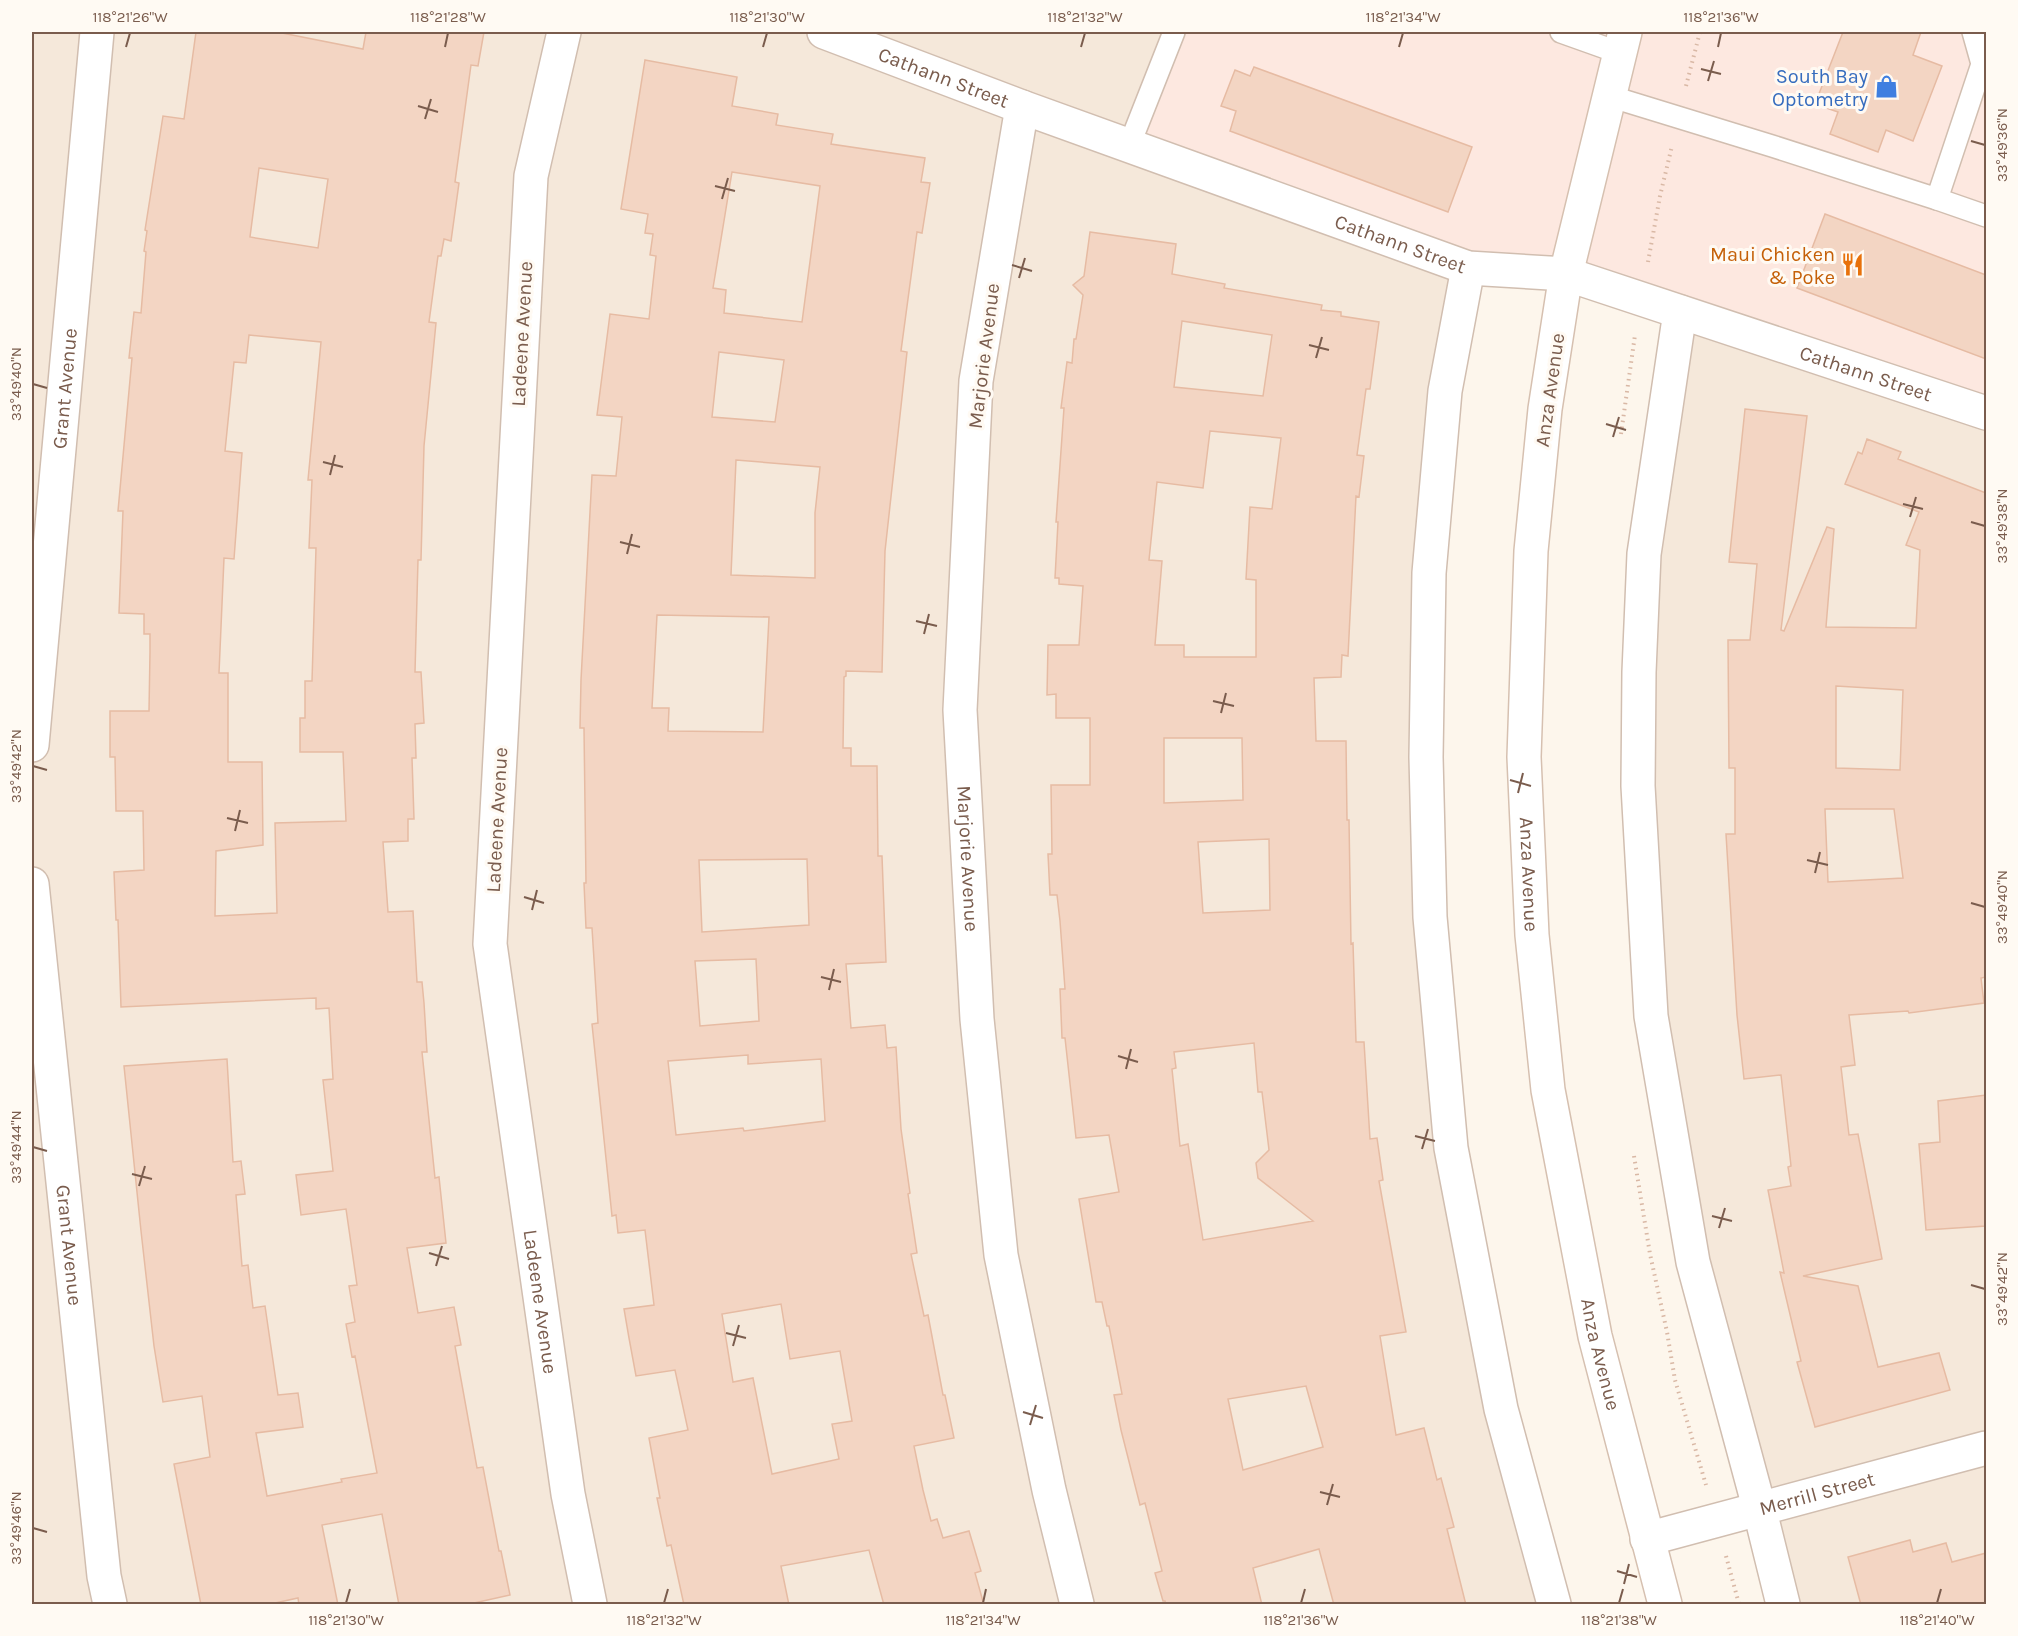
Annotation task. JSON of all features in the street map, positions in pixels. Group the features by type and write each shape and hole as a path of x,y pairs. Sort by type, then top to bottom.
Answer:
{"street":[{"name":"Grant Avenue","path":"32,745 97,32"},
{"name":"Ladeene Avenue","path":"564,32 531,176 490,944 568,1494 590,1605"},
{"name":"Cathann Street","path":"824,32 1022,107 1468,268 1566,274 1986,413"},
{"name":"Anza Avenue","path":"1622,42 1566,274 1545,409 1531,551 1524,757 1532,935 1548,1090 1595,1336 1665,1605"},
{"name":"Marjorie Avenue","path":"1022,107 976,381 960,711 977,1019 1000,1255 1049,1490 1077,1605"},
{"path":"1468,268 1445,391 1429,573 1425,757 1430,917 1451,1148 1501,1409 1554,1605"},
{"path":"1680,312 1644,554 1638,786 1651,1016 1693,1262 1760,1508 1783,1605"},
{"name":"Grant Avenue","path":"32,884 103,1564 110,1605"},
{"name":"Merrill Street","path":"1647,1539 1986,1448"}],"lane":[{"path":"1129,146 1174,32"},
{"path":"1561,32 1622,42"},
{"path":"1937,199 1982,64 1973,32"},
{"path":"1609,96 1986,216"}],"shaded area":[{"path":"32,32 83,32 32,727"},
{"path":"97,32 1174,32 1468,268 1429,573 1451,1148 1554,1604 32,1604 32,745"},
{"path":"1174,32 1986,32 1986,413 1680,312 1468,268 1129,146"},
{"path":"1680,312 1986,413 1986,1604 1783,1604 1693,1262 1638,786"}],"building":[{"path":"196,32 277,32 363,49 366,32 484,32 478,66 471,65 455,182 459,183 451,241 444,239 441,256 438,256 429,322 436,323 424,446 415,672 421,672 424,723 415,724 416,758 412,758 414,819 408,819 408,841 383,842 388,912 413,911 417,982 422,982 424,1003 427,1052 422,1052 435,1178 439,1177 446,1243 407,1248 418,1313 454,1307 461,1345 455,1346 477,1468 483,1467 510,1595 465,1605 399,1605 382,1514 322,1525 338,1605 299,1605 298,1598 266,1605 201,1605 174,1464 210,1457 202,1396 163,1402 154,1346 124,1066 227,1059 233,1162 241,1161 245,1194 236,1195 242,1266 248,1265 253,1308 265,1306 278,1395 298,1393 303,1427 256,1433 267,1496 377,1473 355,1356 352,1357 346,1324 355,1322 349,1286 357,1285 346,1209 301,1215 296,1175 333,1171 323,1080 333,1079 329,1008 316,1009 316,998 121,1007 114,872 144,870 143,811 116,811 115,757 110,757 110,711 149,711 150,634 144,634 144,614 119,613 123,511 118,511 134,312 141,313 146,252 144,251 147,231 145,230 163,116 184,119","holes":["259,168 328,179 318,248 250,237","249,335 321,342 308,480 312,480 309,548 316,548 312,681 305,681 305,718 300,718 300,752 343,752 346,821 275,823 277,913 215,916 216,851 263,845 262,762 228,762 228,673 219,673 224,558 234,559 242,453 225,451 234,362 246,363"]},
{"path":"1843,32 1921,32 1913,55 1942,66 1913,141 1886,130 1878,152 1830,134 1838,112 1815,104"},
{"path":"645,60 737,77 732,106 778,114 776,125 833,134 831,144 925,158 921,182 930,183 922,233 917,232 901,351 907,352 885,551 882,672 846,671 844,677 843,748 851,748 851,766 877,766 878,856 882,856 886,962 846,964 851,1028 885,1025 887,1048 896,1047 901,1129 917,1253 911,1254 924,1316 928,1315 943,1395 945,1395 954,1438 914,1446 923,1490 931,1521 937,1519 943,1538 969,1531 981,1571 975,1573 984,1605 884,1605 869,1550 781,1566 789,1605 684,1605 671,1545 667,1546 657,1498 660,1498 649,1438 688,1430 675,1370 636,1376 624,1309 654,1305 645,1230 618,1233 616,1215 612,1216 592,1024 598,1023 592,928 586,928 584,883 586,883 584,728 580,728 592,475 616,476 622,417 597,415 610,314 649,319 656,256 650,255 653,234 645,233 648,214 621,209","holes":["732,172 820,186 802,322 724,313 726,290 713,288","719,352 784,360 775,422 712,417","736,460 820,467 815,513 815,578 731,575","657,615 769,617 763,732 668,731 669,708 652,708","807,859 809,925 702,932 699,860","756,959 759,1021 700,1026 695,961","748,1055 748,1064 821,1059 825,1121 744,1131 743,1128 676,1135 668,1061","781,1304 790,1359 840,1351 852,1421 832,1424 839,1459 772,1474 753,1378 733,1382 722,1314"]},
{"path":"1254,67 1472,147 1448,212 1230,131 1236,111 1221,106 1235,70 1250,76"},
{"path":"1825,214 1986,275 1986,359 1797,288"},
{"path":"1090,232 1176,244 1172,274 1225,284 1224,288 1322,305 1321,310 1341,312 1341,316 1379,322 1370,389 1366,389 1357,455 1364,456 1359,497 1356,496 1348,656 1342,655 1341,677 1314,678 1316,741 1346,741 1356,1042 1364,1042 1370,1139 1377,1138 1383,1180 1379,1181 1406,1332 1380,1336 1396,1435 1424,1428 1437,1480 1441,1478 1454,1527 1447,1529 1466,1605 1334,1605 1319,1549 1253,1568 1262,1605 1166,1605 1163,1601 1155,1573 1162,1571 1145,1503 1140,1505 1121,1430 1114,1395 1122,1394 1109,1326 1107,1326 1102,1302 1096,1302 1079,1199 1119,1192 1109,1135 1076,1138 1065,1038 1062,1038 1060,989 1065,989 1060,921 1057,895 1050,895 1048,854 1052,854 1051,785 1090,785 1090,718 1056,718 1056,694 1047,695 1048,645 1079,645 1083,586 1059,584 1059,578 1055,578 1058,522 1056,522 1064,408 1061,408 1067,362 1072,363 1074,339 1076,339 1083,295 1073,285 1084,276","holes":["1182,321 1272,335 1263,396 1174,387","1210,431 1281,438 1272,509 1250,507 1246,579 1256,580 1256,657 1184,657 1184,645 1155,645 1162,561 1149,560 1157,482 1203,488","1164,738 1242,738 1243,800 1164,803","1269,839 1270,910 1203,913 1198,842","1254,1043 1258,1092 1262,1092 1269,1150 1256,1163 1258,1178 1313,1221 1203,1240 1188,1144 1180,1146 1172,1069 1176,1068 1174,1052","1306,1386 1323,1447 1243,1470 1228,1399"]},
{"path":"1745,409 1807,416 1781,630 1784,631 1827,527 1834,529 1826,627 1916,628 1920,550 1906,545 1919,512 1845,484 1858,452 1862,454 1867,439 1901,452 1898,459 1986,493 1986,977 1981,978 1984,1003 1909,1013 1908,1011 1849,1015 1855,1065 1841,1067 1849,1135 1858,1134 1882,1259 1803,1276 1858,1286 1878,1367 1939,1353 1950,1390 1815,1427 1797,1362 1801,1361 1780,1272 1784,1273 1768,1190 1791,1186 1781,1075 1744,1079 1737,1015 1726,834 1735,834 1735,768 1729,768 1728,640 1750,640 1757,564 1729,562","holes":["1836,686 1903,690 1900,770 1836,768","1825,809 1894,809 1903,878 1828,882"]},
{"path":"1986,1095 1986,1226 1926,1230 1919,1144 1940,1142 1938,1101"},
{"path":"1910,1540 1913,1552 1946,1543 1952,1562 1986,1553 1986,1605 1861,1605 1848,1557"}],"place":[{"name":"South Bay Optometry","path":"1886,87"},
{"name":"Maui Chicken & Poke","path":"1853,265"}]}
